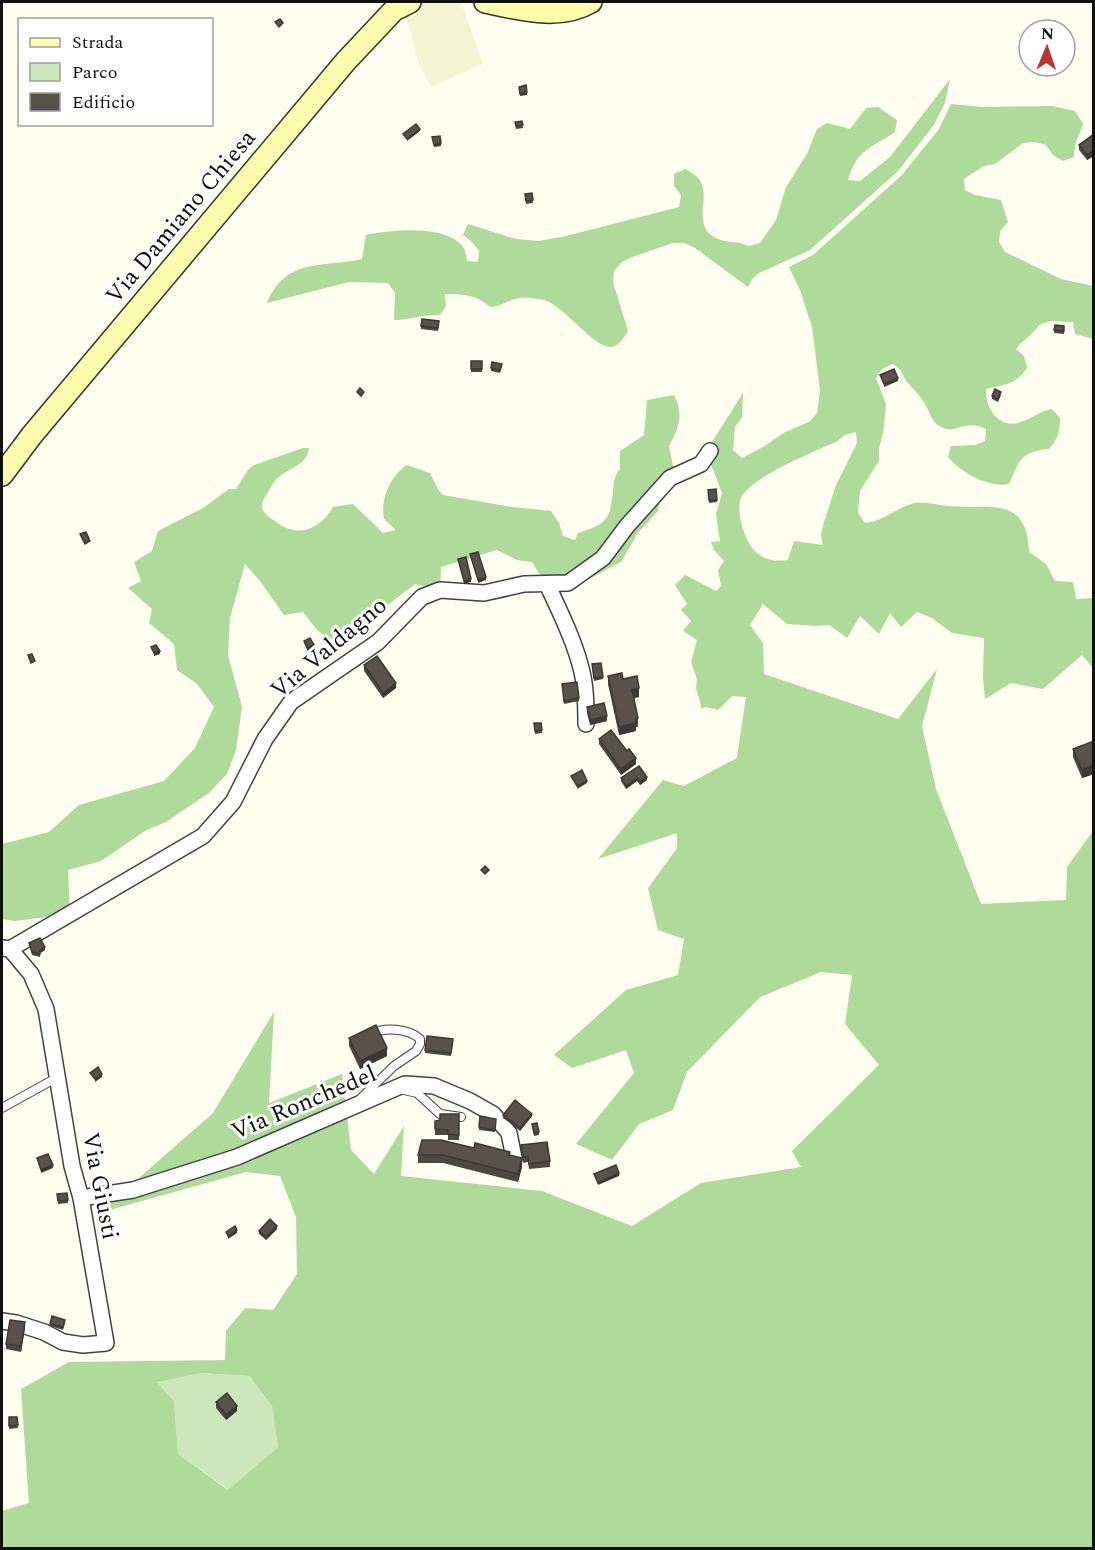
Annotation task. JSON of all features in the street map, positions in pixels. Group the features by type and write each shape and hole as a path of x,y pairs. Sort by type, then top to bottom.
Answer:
{"street":[{"name":"Via Damiano Chiesa","path":"2,475 40,425 346,61 394,10 410,2"},
{"path":"485,2 550,12 572,10 591,2"},
{"name":"Via Valdagno","path":"6,949 203,836 233,802 265,740 291,702 331,672 378,642 422,597 441,590 484,593 524,584 568,583 603,558 627,526 670,478 701,464 710,451"},
{"path":"547,584 582,671 586,696 586,724"},
{"name":"Via Giusti","path":"2,1321 44,1332 63,1342 83,1345 106,1343 81,1198 72,1166 46,1009 31,974 6,949"},
{"name":"Via Ronchedel","path":"81,1198 133,1190 237,1157 405,1084 434,1086 493,1114 509,1133 509,1157"}],"lane":[{"path":"351,1108 394,1066 416,1051 420,1044 420,1039 414,1034 394,1030 378,1031 357,1040"},
{"path":"2,1108 58,1077"},
{"path":"396,1088 417,1093 440,1114 461,1117"}],"green space":[{"path":"425,2 461,2 483,64 431,87 419,65 404,9"},
{"path":"950,79 945,103 934,125 898,171 810,250 759,273 748,287 695,248 684,243 673,243 622,262 614,271 613,282 628,331 620,343 612,347 597,342 561,310 544,300 520,298 490,307 469,296 445,294 446,306 440,315 394,320 395,293 388,283 349,282 267,303 275,288 295,271 307,267 362,259 366,235 417,230 444,235 463,247 467,261 478,262 479,251 463,235 468,224 516,239 539,241 566,236 679,207 681,195 674,186 674,174 685,169 701,182 703,221 709,233 720,240 749,246 760,243 776,220 786,187 807,154 817,129 827,123 850,129 866,108 878,107 897,120 895,132 866,150 856,161 848,180 860,181 890,157"},
{"path":"951,104 982,107 1052,106 1075,111 1083,124 1075,145 1074,157 1063,161 1053,155 1046,145 1035,142 1023,143 995,164 984,166 964,179 965,190 975,195 1001,200 1008,222 1000,231 999,242 1005,252 1061,279 1093,286 1093,339 1075,334 1073,322 1050,321 1039,325 1016,349 1024,356 1027,368 1018,378 1009,383 986,389 991,410 995,416 1006,423 1021,422 1052,409 1060,418 1060,427 1055,442 1049,449 1032,452 1022,459 1009,484 993,484 976,478 960,469 948,457 951,446 975,445 985,441 986,429 972,425 951,429 941,427 933,420 919,395 898,368 893,364 882,369 876,378 886,404 879,461 860,491 858,513 865,523 872,522 905,506 920,502 948,506 991,507 1013,513 1021,521 1027,534 1029,552 1046,564 1055,581 1073,582 1076,599 1093,598 1093,668 1082,655 1043,689 1011,683 985,699 984,638 952,633 932,618 917,612 901,627 890,613 879,634 860,616 847,638 829,625 787,624 763,604 750,625 763,643 764,674 898,719 937,669 922,726 936,789 981,904 1066,900 1067,867 1093,831 1093,1548 2,1548 2,1511 29,1503 21,1389 69,1362 225,1360 226,1331 245,1308 273,1310 297,1274 296,1217 280,1176 246,1172 99,1213 213,1113 274,1012 269,1103 342,1074 351,1150 374,1174 404,1126 401,1176 542,1191 632,1226 701,1183 801,1167 792,1151 879,1065 845,1024 852,975 821,972 760,997 687,1072 673,1110 639,1124 612,1160 576,1144 634,1073 626,1050 572,1068 554,1055 626,990 678,975 684,939 658,930 648,888 677,848 677,833 598,859 663,780 684,786 737,758 746,697 732,696 718,710 706,707 702,709 696,688 697,679 691,662 697,640 683,631 691,621 681,610 687,604 675,585 685,575 716,591 721,586 718,570 724,561 714,550 711,542 720,541 716,514 722,493 712,467 702,453 712,442 743,393 742,417 735,427 733,450 742,458 785,432 809,422 817,413 820,390 812,327 800,290 789,267 813,255 902,175 939,129","holes":["856,432 857,443 836,485 824,522 821,534 823,545 794,541 788,560 771,560 756,553 747,538 740,515 741,498 747,490 756,482 784,466 836,442 845,435","201,1373 249,1376 272,1406 278,1447 228,1490 178,1454 174,1401 157,1382"]},
{"path":"674,395 679,409 679,421 669,446 674,470 661,488 658,511 638,533 621,562 564,592 548,588 532,562 517,560 497,550 441,567 440,590 415,584 337,644 317,630 303,612 284,615 245,564 230,618 228,655 242,707 236,750 227,774 209,793 166,822 145,831 101,861 68,870 70,914 15,921 2,919 2,844 49,832 79,805 164,781 195,748 214,707 197,684 177,670 174,644 149,623 152,609 128,588 141,581 134,562 152,551 158,531 203,508 229,489 236,489 254,465 309,448 302,462 276,480 262,504 267,516 283,527 300,531 307,529 322,521 333,507 353,504 383,533 396,530 384,519 385,496 391,482 407,465 430,473 443,495 551,511 559,523 563,536 575,540 578,533 601,524 608,515 615,479 620,469 620,451 644,435 647,400"},
{"path":"201,1373 249,1376 272,1406 278,1447 229,1490 178,1454 174,1401 156,1381"}],"building":[{"path":"280,19 283,23 279,27 275,22"},
{"path":"526,85 527,92 520,94 519,87"},
{"path":"522,121 523,125 516,126 515,122"},
{"path":"416,124 420,129 407,139 403,134"},
{"path":"1094,134 1094,150 1087,155 1079,145"},
{"path":"440,136 441,143 434,145 432,137"},
{"path":"532,193 533,200 526,201 525,194"},
{"path":"422,319 439,321 438,328 421,326"},
{"path":"1055,325 1064,326 1064,331 1054,330"},
{"path":"471,361 482,361 482,369 471,369"},
{"path":"492,362 502,364 500,370 491,368"},
{"path":"894,369 898,378 884,384 880,375"},
{"path":"360,388 364,392 361,396 357,392"},
{"path":"995,389 1001,392 998,399 992,396"},
{"path":"716,489 717,500 709,500 708,490"},
{"path":"86,532 90,541 85,544 80,534"},
{"path":"478,552 486,577 478,580 470,554"},
{"path":"466,557 471,579 464,581 458,559"},
{"path":"310,638 314,645 307,648 304,641"},
{"path":"156,645 160,651 154,653 151,647"},
{"path":"32,654 35,661 31,663 28,655"},
{"path":"377,656 396,683 383,693 364,665"},
{"path":"601,663 603,677 594,678 592,664"},
{"path":"622,673 623,679 637,676 639,688 632,690 638,718 635,719 636,723 619,727 608,676"},
{"path":"577,682 579,698 564,701 562,684"},
{"path":"604,703 607,716 590,720 587,707"},
{"path":"534,723 541,723 542,730 535,731"},
{"path":"611,730 627,751 629,749 636,758 621,769 599,739"},
{"path":"1094,741 1094,765 1082,770 1073,749"},
{"path":"639,766 647,777 640,782 637,778 626,786 621,778"},
{"path":"582,770 587,781 577,786 571,776"},
{"path":"485,866 489,870 485,874 481,870"},
{"path":"40,938 45,947 39,951 40,954 32,952 29,943"},
{"path":"376,1025 387,1048 360,1061 349,1038"},
{"path":"427,1036 453,1039 451,1053 425,1050"},
{"path":"98,1067 102,1074 95,1079 90,1073"},
{"path":"515,1100 532,1114 520,1128 503,1115"},
{"path":"440,1114 459,1114 459,1135 448,1134 448,1130 435,1129 435,1121 440,1120"},
{"path":"480,1116 496,1119 495,1130 479,1127"},
{"path":"537,1123 539,1132 534,1133 532,1124"},
{"path":"422,1140 441,1140 474,1148 475,1143 510,1152 509,1155 522,1158 518,1174 443,1155 418,1155"},
{"path":"547,1142 550,1161 529,1164 528,1157 523,1157 521,1145"},
{"path":"48,1154 53,1165 41,1170 37,1158"},
{"path":"616,1165 619,1173 598,1183 594,1174"},
{"path":"67,1193 68,1200 58,1201 57,1194"},
{"path":"270,1219 277,1226 266,1237 259,1231"},
{"path":"235,1226 237,1230 228,1236 226,1232"},
{"path":"52,1316 65,1320 63,1327 50,1324"},
{"path":"10,1320 25,1322 21,1346 6,1344"},
{"path":"227,1393 237,1406 226,1415 216,1402"},
{"path":"9,1417 17,1417 18,1425 9,1426"}]}
